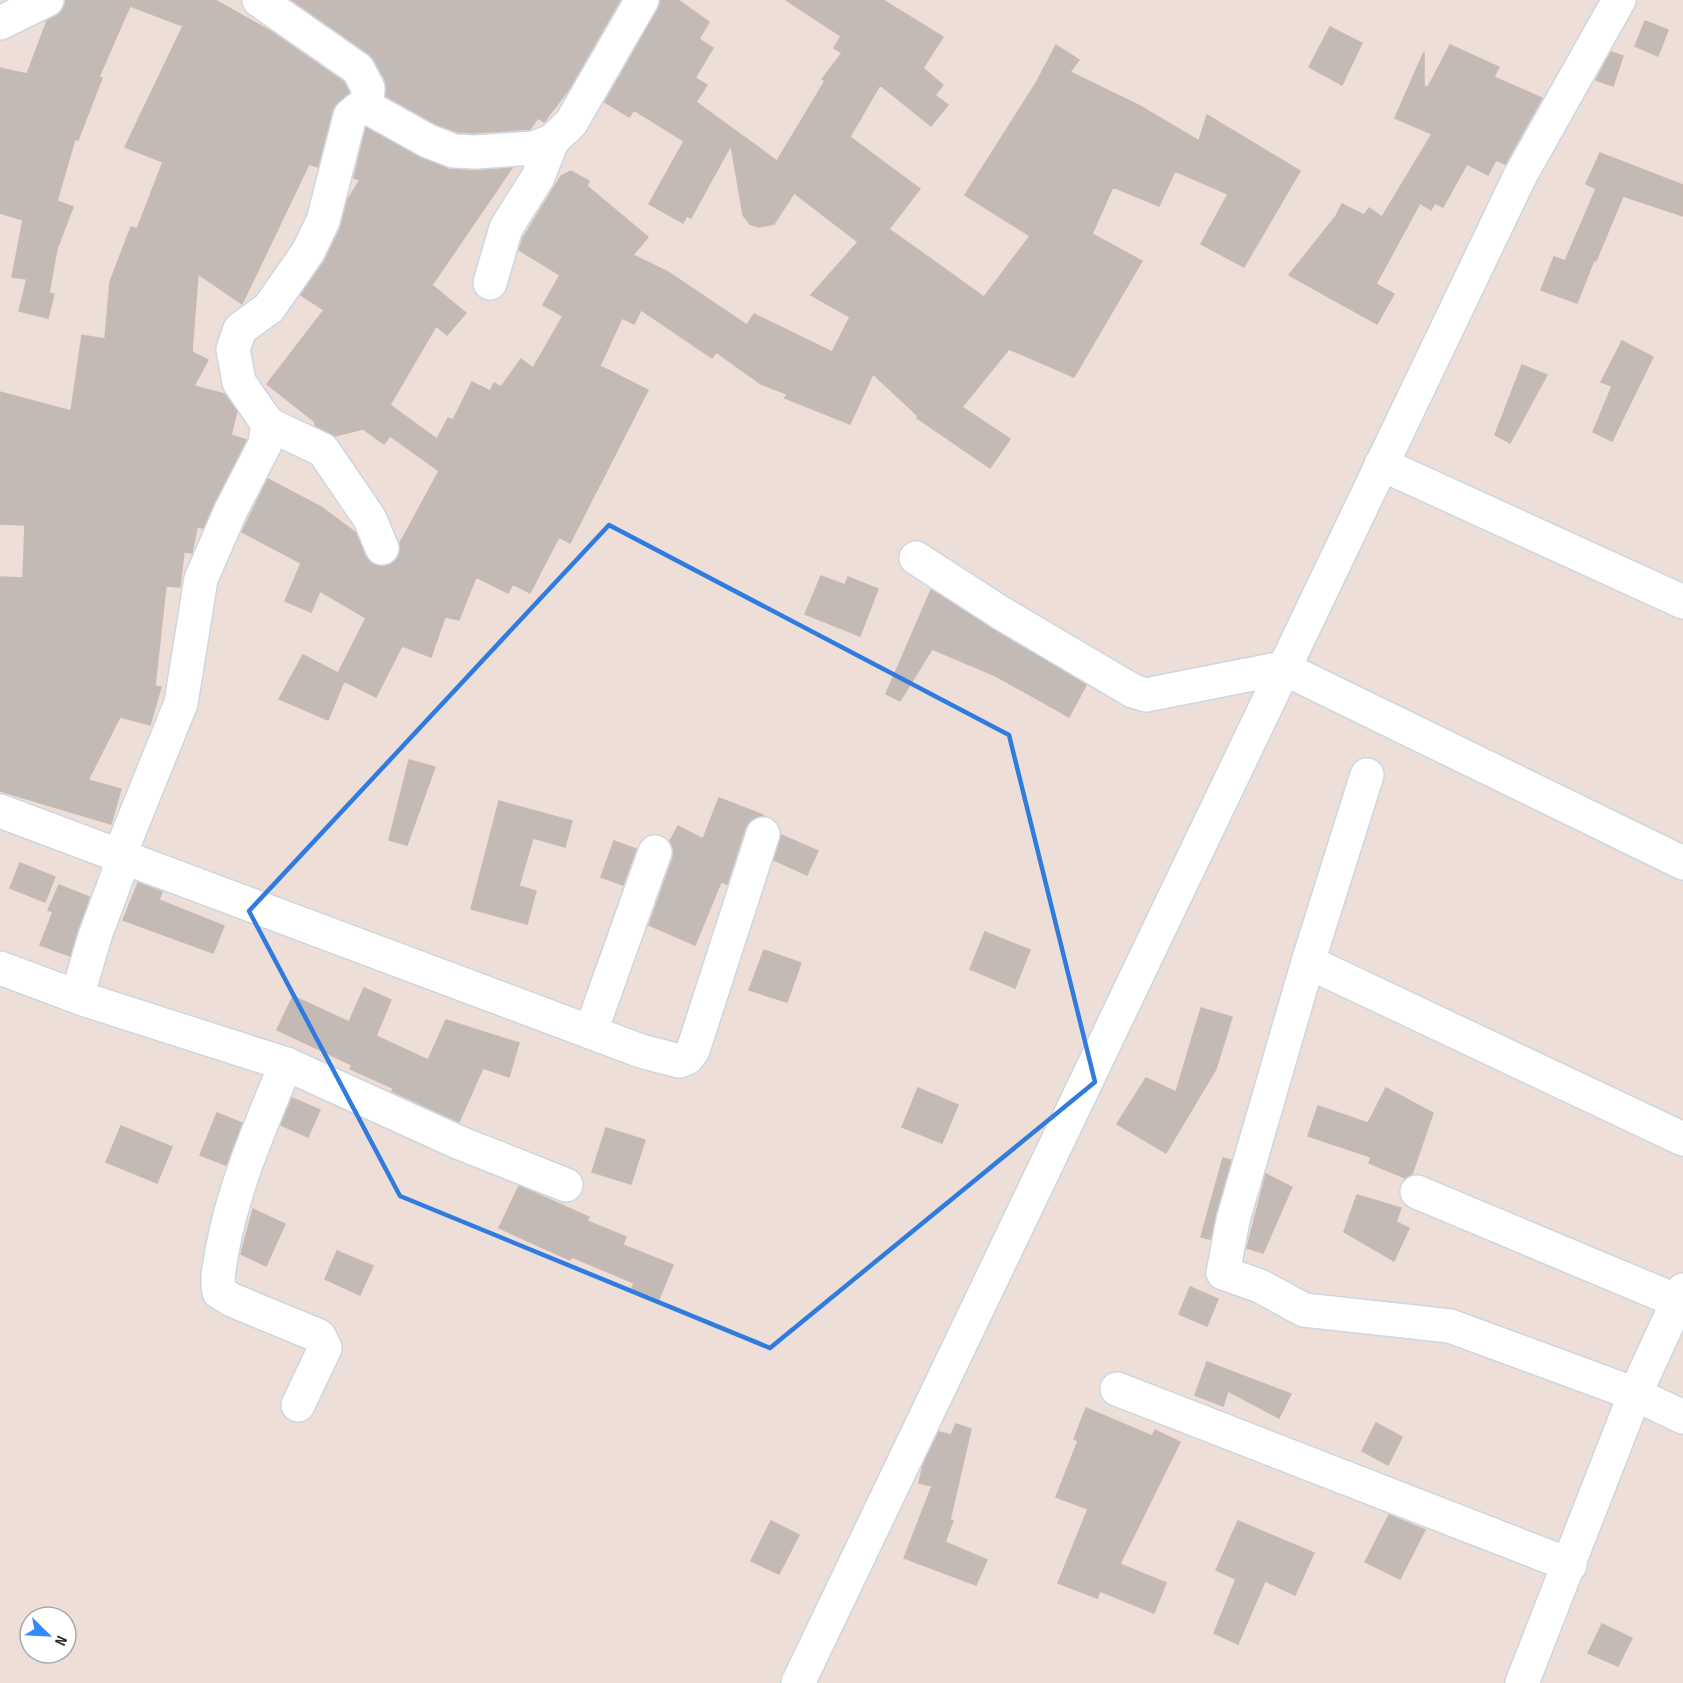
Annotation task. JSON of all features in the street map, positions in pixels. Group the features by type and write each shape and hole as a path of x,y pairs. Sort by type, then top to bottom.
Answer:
{"street":[{"path":"0,23 47,0"},
{"path":"259,0 358,69 368,88 367,107"},
{"path":"382,548 370,519 323,450 268,424 239,382 233,349 240,329 269,308 308,252 323,221 350,116 358,109 367,107 428,141 454,151 534,148 552,141 571,123 642,0"},
{"path":"798,1683 1520,176 1619,0"},
{"path":"490,283 506,228 538,177 552,141"},
{"path":"80,997 79,990 95,936 118,874 120,854 182,703 201,579 231,510 265,444 268,424"},
{"path":"1381,464 1683,602"},
{"path":"916,558 1001,613 1133,691 1146,695 1283,668 1683,863"},
{"path":"1367,775 1308,962 1233,1220 1223,1273 1260,1286 1304,1310 1450,1326 1635,1394 1683,1417"},
{"path":"0,811 32,825 120,854 424,972 670,1060 687,1058 693,1050 763,834"},
{"path":"591,1031 655,852"},
{"path":"1308,962 1683,1139"},
{"path":"0,968 80,997 286,1064 460,1143 566,1185"},
{"path":"286,1064 250,1151 227,1225 217,1281 219,1292 232,1300 320,1336 324,1341 325,1348 298,1405"},
{"path":"1417,1192 1680,1296 1635,1394 1522,1683"},
{"path":"1117,1389 1570,1565"}],"highlighted area":[{"path":"609,525 1009,735 1095,1082 770,1348 400,1196 249,911"}],"building":[{"path":"66,0 215,0 270,31 344,82 349,92 332,111 318,167 309,164 242,304 198,274 192,352 208,360 194,386 224,394 237,411 231,435 246,440 203,528 197,527 192,553 184,552 180,587 166,586 155,686 161,687 150,725 120,717 88,780 121,789 111,824 0,791 0,577 23,578 25,525 0,524 0,392 71,411 82,335 105,339 110,282 131,227 137,229 163,162 125,147 183,26 130,6 99,77 102,78 78,140 75,139 57,201 73,207 57,249 49,293 54,294 48,318 19,311 27,279 12,277 23,220 0,213 0,68 27,74 47,21 62,11"},
{"path":"292,0 620,0 569,89 544,122 538,118 530,129 475,133 458,132 436,124 386,96 385,79 369,54"},
{"path":"661,0 678,0 709,22 699,39 713,48 695,78 707,85 696,102 777,161 825,81 822,79 842,53 834,48 841,36 786,0 883,0 943,37 923,68 943,85 935,95 948,105 931,126 880,85 850,137 920,189 889,229 984,297 1030,236 965,195 1036,83 1056,45 1079,60 1070,72 1140,106 1199,141 1207,115 1300,171 1244,267 1201,244 1228,194 1175,171 1159,206 1113,187 1092,234 1142,261 1074,377 1009,349 962,407 1010,439 990,468 917,418 918,416 873,374 850,424 785,398 787,394 761,384 716,352 712,358 641,310 634,324 622,318 600,366 648,390 570,543 559,537 530,593 513,584 508,593 476,577 459,620 445,617 431,657 402,646 376,697 344,681 328,720 279,699 303,655 338,673 366,618 320,591 311,612 285,601 301,563 242,532 268,479 321,507 356,533 365,556 371,563 380,567 390,565 397,559 400,543 439,471 390,436 384,444 363,429 335,436 315,425 315,422 267,384 324,310 301,295 325,260 340,229 348,199 360,180 354,178 366,128 419,157 448,169 474,171 512,168 432,285 466,313 447,335 436,326 390,405 437,439 448,418 453,420 472,382 490,391 494,383 501,387 521,359 533,368 563,316 543,305 560,275 519,250 523,238 561,176 571,171 589,181 587,186 648,237 633,255 668,272 747,325 754,314 832,352 850,317 811,295 858,242 794,193 774,224 759,227 750,224 743,215 731,145 691,218 687,216 683,223 649,204 684,141 634,110 629,117 605,102"},
{"path":"1645,21 1668,30 1658,56 1635,46"},
{"path":"1330,27 1362,43 1342,85 1309,67"},
{"path":"1450,45 1499,67 1494,77 1542,98 1505,164 1496,160 1488,175 1467,164 1443,207 1435,203 1431,210 1420,203 1376,284 1394,294 1377,324 1289,275 1336,216 1342,204 1364,215 1369,208 1382,217 1432,134 1395,118 1424,52 1424,86 1428,87"},
{"path":"1611,52 1623,56 1613,86 1596,80"},
{"path":"1600,153 1683,185 1683,216 1623,196 1577,303 1541,290 1554,257 1565,261 1596,189 1586,184"},
{"path":"1622,341 1653,357 1612,441 1593,432 1612,386 1601,382"},
{"path":"1522,365 1547,375 1510,443 1495,435"},
{"path":"821,576 845,585 848,577 878,589 860,636 805,614"},
{"path":"931,590 1086,685 1069,717 996,676 932,649 900,701 886,694"},
{"path":"409,760 435,767 407,845 389,840"},
{"path":"719,798 763,815 751,820 745,828 727,884 721,882 695,945 649,925 673,858 670,841 678,826 703,839"},
{"path":"499,801 572,821 565,847 533,838 519,886 536,891 527,924 471,909"},
{"path":"781,835 818,851 807,875 774,860"},
{"path":"614,841 636,849 623,885 601,877"},
{"path":"20,863 55,877 45,902 10,888"},
{"path":"138,883 162,892 159,900 224,926 213,953 123,920"},
{"path":"59,885 89,897 70,956 40,945 53,912 48,910"},
{"path":"985,932 1030,950 1015,988 970,969"},
{"path":"764,950 801,963 787,1002 749,990"},
{"path":"364,988 391,1000 376,1036 428,1060 446,1020 519,1043 509,1077 483,1068 459,1122 350,1069 352,1065 277,1030 293,996 349,1022"},
{"path":"1201,1008 1232,1017 1216,1069 1166,1153 1117,1124 1146,1078 1176,1092"},
{"path":"918,1088 958,1105 942,1143 902,1127"},
{"path":"1386,1088 1433,1113 1412,1174 1405,1178 1369,1163 1371,1157 1308,1136 1318,1106 1368,1123"},
{"path":"292,1098 320,1110 308,1137 281,1125"},
{"path":"217,1113 242,1123 226,1165 200,1155"},
{"path":"121,1126 172,1147 157,1183 106,1162"},
{"path":"606,1128 645,1140 631,1184 592,1172"},
{"path":"1223,1158 1231,1160 1210,1239 1201,1237"},
{"path":"1266,1174 1292,1187 1263,1253 1247,1248"},
{"path":"519,1186 589,1217 587,1221 626,1237 623,1245 673,1265 659,1299 632,1288 634,1283 572,1257 570,1260 499,1228"},
{"path":"1357,1195 1401,1208 1396,1222 1409,1228 1394,1261 1344,1232"},
{"path":"253,1209 285,1224 266,1266 241,1254"},
{"path":"337,1251 373,1266 360,1295 325,1279"},
{"path":"1190,1287 1218,1299 1207,1326 1179,1314"},
{"path":"1207,1362 1291,1394 1279,1418 1228,1391 1223,1406 1195,1395"},
{"path":"1086,1408 1152,1436 1155,1430 1180,1442 1120,1564 1166,1583 1154,1613 1100,1591 1097,1598 1058,1583 1088,1509 1056,1497 1078,1441 1074,1439"},
{"path":"1376,1423 1402,1437 1388,1465 1362,1451"},
{"path":"956,1424 971,1429 950,1520 953,1521 945,1542 987,1560 976,1585 904,1558 932,1486 919,1483 923,1465 939,1432 951,1435"},
{"path":"1389,1515 1425,1530 1400,1579 1365,1562"},
{"path":"771,1521 799,1535 779,1574 751,1561"},
{"path":"1238,1521 1314,1553 1295,1595 1265,1581 1238,1644 1214,1633 1236,1579 1216,1570"},
{"path":"1602,1624 1632,1638 1618,1666 1588,1653"}]}
